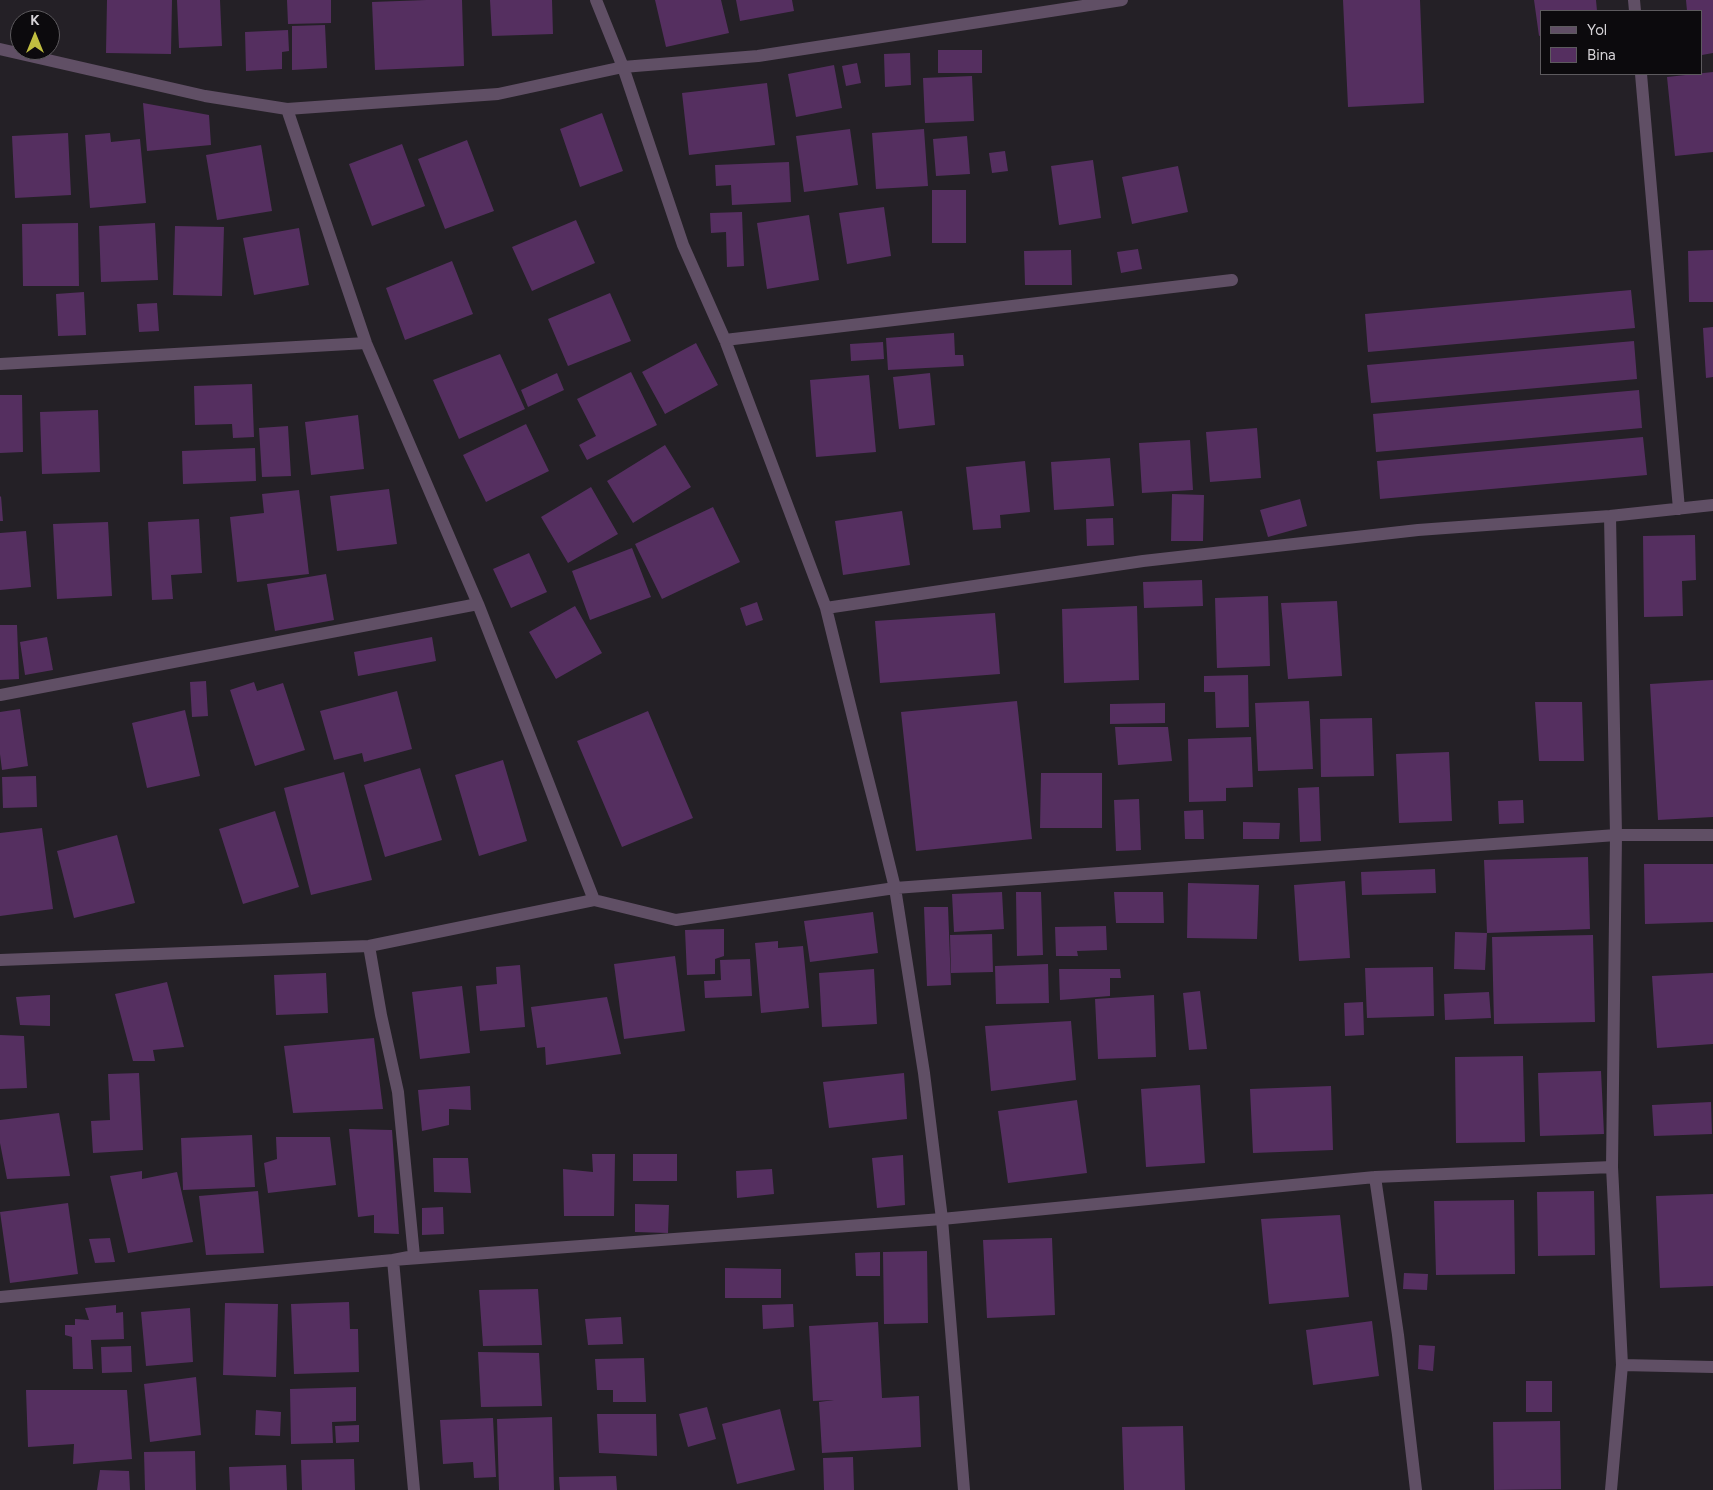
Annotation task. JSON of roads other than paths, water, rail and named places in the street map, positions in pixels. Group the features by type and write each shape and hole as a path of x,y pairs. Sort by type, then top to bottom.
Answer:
{"street":[{"path":"596,0 623,67 683,245 725,340 826,608 895,888 924,1073 942,1220 964,1490"},
{"path":"0,49 205,96 287,109 498,94 623,67 758,56 1122,0"},
{"path":"1641,75 1680,509"},
{"path":"287,109 366,343 478,604 594,900"},
{"path":"725,340 1232,280"},
{"path":"0,364 366,343"},
{"path":"826,608 1143,560 1418,530 1610,516 1713,506"},
{"path":"1610,516 1616,835 1612,1167 1622,1365 1611,1490"},
{"path":"0,695 478,604"},
{"path":"0,960 370,946 594,900 676,920 895,888 1616,835 1713,835"},
{"path":"370,946 381,1015 398,1092 414,1256 393,1260"},
{"path":"0,1297 393,1260 942,1220 1375,1177 1612,1167"},
{"path":"1375,1177 1398,1335 1416,1490"},
{"path":"393,1260 414,1490"},
{"path":"1622,1365 1713,1367"}]}
